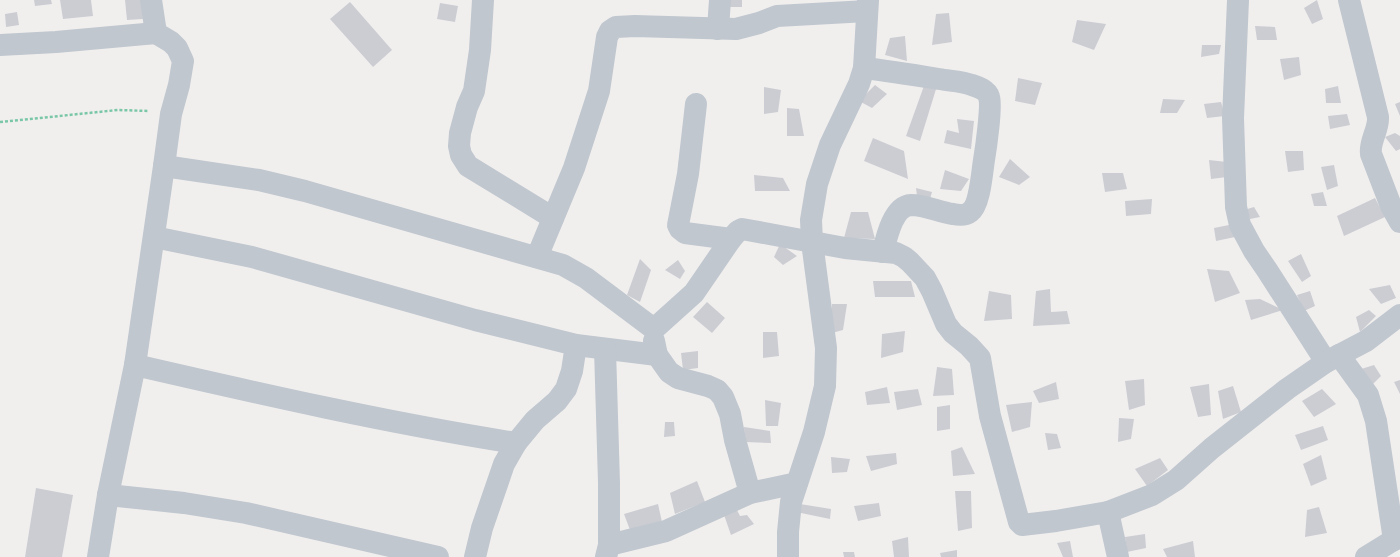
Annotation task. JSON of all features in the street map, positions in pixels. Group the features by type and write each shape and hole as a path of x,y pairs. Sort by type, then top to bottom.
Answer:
{"street":[{"path":"151,0 156,33"},
{"path":"483,0 480,50 474,91 467,107 460,133 459,146 461,155 468,166 553,218"},
{"path":"718,29 720,0"},
{"path":"1238,0 1233,118 1236,207 1240,225 1254,251 1332,359 1368,395 1376,421 1397,538 1366,557"},
{"path":"1349,0 1378,117 1377,129 1371,145 1371,154 1391,206 1400,222"},
{"path":"537,257 574,168 599,91 607,37 610,31 616,27 635,26 736,29 777,16 868,5 864,68 859,84 830,145 816,184 811,220 812,242 826,348 825,386 814,432 791,502 788,532 788,557"},
{"path":"0,45 56,42 156,33 177,48 183,61 179,85 170,117 135,365 108,495 98,557"},
{"path":"864,68 971,84 986,92 989,97 990,107 981,184 971,212 961,215 909,205 904,207 900,210 893,221 887,235 883,252"},
{"path":"696,104 688,174 678,225 680,229 685,232 732,240"},
{"path":"164,166 259,180 305,191 563,265 586,278 654,329"},
{"path":"750,493 735,440 730,414 723,397 717,390 678,378 669,372 657,355 654,344 654,329 694,293 738,231 746,229 845,248 896,253 904,257 925,278 946,324 953,334 969,346 980,358 982,363 990,416 1019,522 1022,525 1108,512 1152,495 1176,480 1212,448 1281,394 1332,359 1366,341 1400,315"},
{"path":"154,237 252,257 475,320 576,345 657,355"},
{"path":"475,557 482,528 504,464 516,443 535,420 557,401 566,389 572,371 576,345"},
{"path":"605,348 609,483 607,551 666,531 750,493 797,483"},
{"path":"135,365 228,387 446,432 516,443"},
{"path":"108,495 184,503 246,513 438,557"},
{"path":"1108,512 1118,557"}],"path":[{"path":"0,122 118,110 149,111 170,117"}],"building":[{"path":"34,0 51,0 52,4 35,6"},
{"path":"60,0 91,0 93,16 63,19"},
{"path":"125,0 142,0 143,19 127,20"},
{"path":"725,0 742,0 742,7 724,7"},
{"path":"1317,0 1323,19 1312,24 1304,8"},
{"path":"350,2 392,50 373,67 330,19"},
{"path":"440,3 458,6 455,22 437,19"},
{"path":"17,12 19,25 6,27 5,14"},
{"path":"949,13 952,42 932,45 936,14"},
{"path":"1077,20 1106,24 1094,50 1072,42"},
{"path":"1255,26 1275,27 1277,40 1257,40"},
{"path":"905,36 907,61 885,55 890,38"},
{"path":"1202,45 1221,45 1219,54 1201,57"},
{"path":"1299,57 1301,75 1284,80 1280,59"},
{"path":"1018,78 1042,83 1035,105 1015,101"},
{"path":"925,83 937,86 920,141 906,136"},
{"path":"875,85 887,94 872,108 859,101"},
{"path":"1338,86 1341,103 1326,103 1325,89"},
{"path":"764,87 781,90 778,112 764,114"},
{"path":"1163,99 1185,100 1177,113 1160,113"},
{"path":"1221,102 1225,116 1207,118 1204,104"},
{"path":"1400,102 1400,116 1395,104"},
{"path":"787,108 799,109 804,136 787,136"},
{"path":"1347,114 1350,125 1330,129 1328,116"},
{"path":"957,119 974,121 971,149 944,143 947,130 959,133"},
{"path":"1395,133 1400,136 1400,149 1396,151 1385,137"},
{"path":"873,138 904,151 908,179 864,161"},
{"path":"1285,151 1303,151 1304,170 1288,172"},
{"path":"1010,159 1030,177 1019,185 999,177"},
{"path":"1209,160 1227,162 1227,177 1211,179"},
{"path":"1334,165 1338,186 1327,190 1321,167"},
{"path":"945,170 969,179 961,191 940,189"},
{"path":"1102,173 1123,173 1127,189 1105,192"},
{"path":"754,175 783,178 790,191 755,191"},
{"path":"916,188 932,192 930,199 917,196"},
{"path":"1323,192 1327,206 1314,206 1311,194"},
{"path":"1375,198 1385,217 1344,236 1337,216"},
{"path":"1152,199 1151,214 1126,216 1125,201"},
{"path":"1254,207 1260,217 1250,219 1244,210"},
{"path":"851,212 868,212 875,239 844,238"},
{"path":"1229,225 1235,237 1216,241 1214,228"},
{"path":"780,244 797,256 783,265 774,257"},
{"path":"1301,254 1311,276 1302,282 1288,261"},
{"path":"640,259 651,270 640,302 627,295"},
{"path":"678,260 685,271 680,279 665,270"},
{"path":"1207,269 1229,271 1240,293 1215,302"},
{"path":"873,281 911,281 915,297 875,297"},
{"path":"1390,285 1396,298 1381,304 1369,289"},
{"path":"1050,289 1051,312 1067,311 1070,324 1033,326 1036,291"},
{"path":"989,291 1011,295 1012,319 984,321"},
{"path":"1310,291 1315,306 1304,311 1297,295"},
{"path":"1260,299 1283,310 1251,320 1245,300"},
{"path":"707,302 725,318 712,333 693,317"},
{"path":"832,304 847,304 843,330 832,333"},
{"path":"1369,310 1376,316 1360,332 1356,317"},
{"path":"905,331 903,352 881,358 882,334"},
{"path":"763,332 777,332 779,356 763,358"},
{"path":"698,351 698,368 683,370 681,353"},
{"path":"1374,365 1381,376 1370,387 1358,370"},
{"path":"937,367 952,369 954,395 933,396"},
{"path":"1144,379 1145,405 1129,410 1125,381"},
{"path":"1400,380 1400,394 1394,382"},
{"path":"1056,382 1059,399 1039,403 1033,391"},
{"path":"1209,384 1211,415 1198,417 1190,387"},
{"path":"1233,386 1241,412 1223,419 1218,391"},
{"path":"887,387 890,403 867,405 865,392"},
{"path":"918,389 922,405 897,410 894,392"},
{"path":"1322,389 1336,404 1314,417 1302,401"},
{"path":"765,400 781,403 778,426 766,426"},
{"path":"1032,402 1030,427 1012,432 1006,405"},
{"path":"950,405 950,429 937,431 937,407"},
{"path":"1119,418 1134,419 1131,439 1118,442"},
{"path":"665,422 674,422 675,436 664,437"},
{"path":"1323,426 1328,440 1301,450 1295,435"},
{"path":"744,427 770,431 771,443 745,442"},
{"path":"1045,433 1057,434 1061,448 1048,450"},
{"path":"962,447 975,474 953,476 951,451"},
{"path":"896,453 897,464 871,471 866,456"},
{"path":"1321,455 1327,479 1311,486 1303,464"},
{"path":"831,457 850,459 847,472 832,473"},
{"path":"1160,458 1168,470 1147,486 1135,469"},
{"path":"697,481 705,502 675,514 670,493"},
{"path":"36,488 73,495 62,557 25,557"},
{"path":"955,491 971,491 972,528 958,531"},
{"path":"879,503 881,516 858,521 854,506"},
{"path":"658,504 662,522 630,530 624,514"},
{"path":"800,504 831,509 830,519 801,513"},
{"path":"1319,507 1327,533 1305,537 1307,510"},
{"path":"736,508 740,516 747,515 754,524 731,535 723,512"},
{"path":"1145,534 1146,548 1127,552 1125,537"},
{"path":"908,537 909,557 894,557 892,541"},
{"path":"1070,541 1073,557 1063,557 1057,543"},
{"path":"1193,541 1195,557 1167,557 1163,549"},
{"path":"957,550 957,557 941,557 940,553"},
{"path":"843,552 854,552 855,557 844,557"}]}
